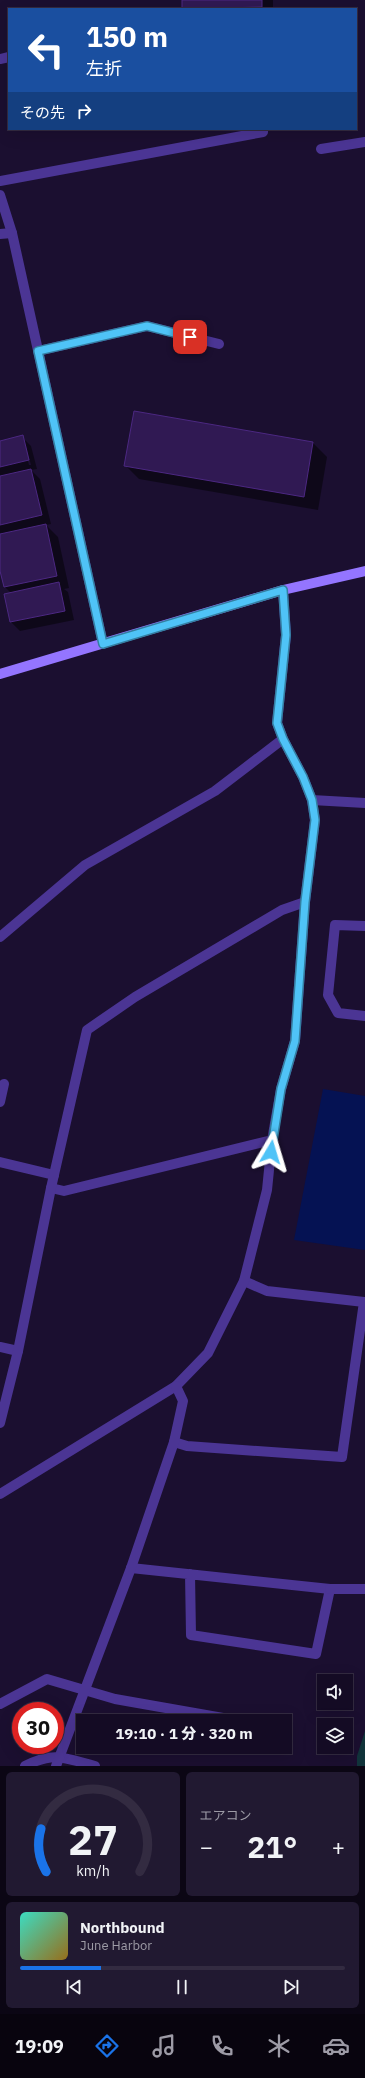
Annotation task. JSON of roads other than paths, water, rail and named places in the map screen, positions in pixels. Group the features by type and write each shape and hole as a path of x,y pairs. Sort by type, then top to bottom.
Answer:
{"street":[{"path":"0,181 263,132"},
{"path":"321,149 365,142"},
{"path":"0,195 12,233 103,644"},
{"path":"0,234 12,233"},
{"path":"38,351 147,326 219,344"},
{"path":"0,674 283,590 365,571"},
{"path":"0,1494 176,1386 208,1353 244,1281 267,1190 272,1140 281,1089 295,1041 305,902 315,820 312,800 303,777 283,739 277,723 286,635 283,590"},
{"path":"0,937 85,865 215,790 283,739"},
{"path":"312,800 365,803"},
{"path":"0,1423 18,1350 51,1188 87,1030 135,997 282,910 305,902"},
{"path":"365,926 335,925 328,995 338,1013 365,1016"},
{"path":"0,1102 4,1084"},
{"path":"51,1188 64,1190 272,1140"},
{"path":"0,1162 54,1175"},
{"path":"174,1442 188,1446 342,1457 364,1302 266,1291 244,1281"},
{"path":"0,1347 18,1350"},
{"path":"58,1761 131,1568 174,1442 183,1401 176,1386"},
{"path":"131,1568 330,1589 365,1589"},
{"path":"190,1574 191,1635 316,1654 330,1589"},
{"path":"0,1704 47,1679 115,1699 200,1714"},
{"path":"25,1766 41,1758 95,1766"}]}
